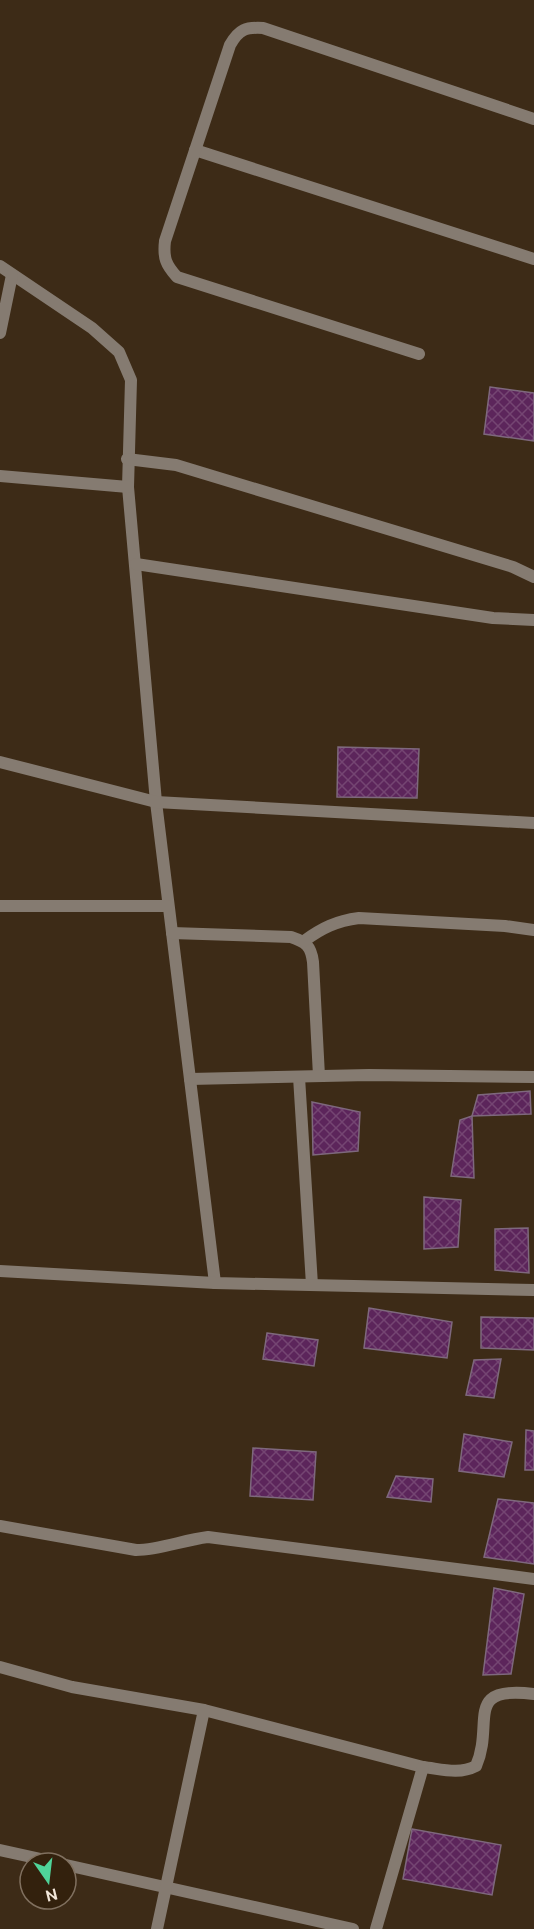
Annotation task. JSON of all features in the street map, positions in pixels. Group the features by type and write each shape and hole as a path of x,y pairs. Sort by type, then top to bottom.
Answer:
{"street":[{"path":"419,354 177,277 166,266 163,253 165,241 230,45 237,32 248,27 263,28 534,118"},
{"path":"195,150 534,260"},
{"path":"0,266 92,328 118,352 131,380 128,487 156,802 215,1282"},
{"path":"0,333 12,275"},
{"path":"127,459 176,465 513,567 534,577"},
{"path":"0,476 128,487"},
{"path":"136,564 493,618 534,620"},
{"path":"0,762 156,802 534,823"},
{"path":"0,906 168,906"},
{"path":"304,941 338,921 359,918 505,926 534,930"},
{"path":"172,933 291,937 304,941 311,949 313,962 319,1076"},
{"path":"190,1079 319,1076 534,1077"},
{"path":"299,1077 312,1285"},
{"path":"0,1271 215,1282 534,1290"},
{"path":"0,1526 136,1550 151,1550 190,1539 207,1537 534,1579"},
{"path":"0,1667 72,1687 204,1710 423,1767 457,1772 476,1766 486,1705 494,1695 506,1692 534,1694"},
{"path":"157,1929 204,1710"},
{"path":"376,1929 423,1767"},
{"path":"0,1850 18,1854"},
{"path":"78,1867 353,1929"}],"building":[{"path":"490,387 534,393 534,441 484,434"},
{"path":"338,747 419,749 417,798 337,797"},
{"path":"530,1091 531,1114 472,1116 478,1095"},
{"path":"312,1102 360,1112 358,1151 313,1155"},
{"path":"472,1116 474,1178 451,1176 460,1120"},
{"path":"424,1197 461,1200 458,1247 424,1249"},
{"path":"528,1228 529,1273 495,1270 495,1229"},
{"path":"369,1308 452,1322 447,1358 364,1348"},
{"path":"481,1317 534,1318 534,1350 481,1348"},
{"path":"267,1333 318,1340 314,1366 263,1359"},
{"path":"501,1359 494,1398 466,1395 474,1360"},
{"path":"526,1430 534,1431 534,1470 525,1470"},
{"path":"464,1434 512,1442 504,1477 459,1471"},
{"path":"253,1448 316,1452 313,1500 250,1496"},
{"path":"396,1476 433,1479 431,1502 387,1497"},
{"path":"498,1499 534,1503 534,1564 484,1557"},
{"path":"494,1588 524,1594 511,1674 483,1675"},
{"path":"412,1829 501,1845 492,1895 403,1879"}]}
